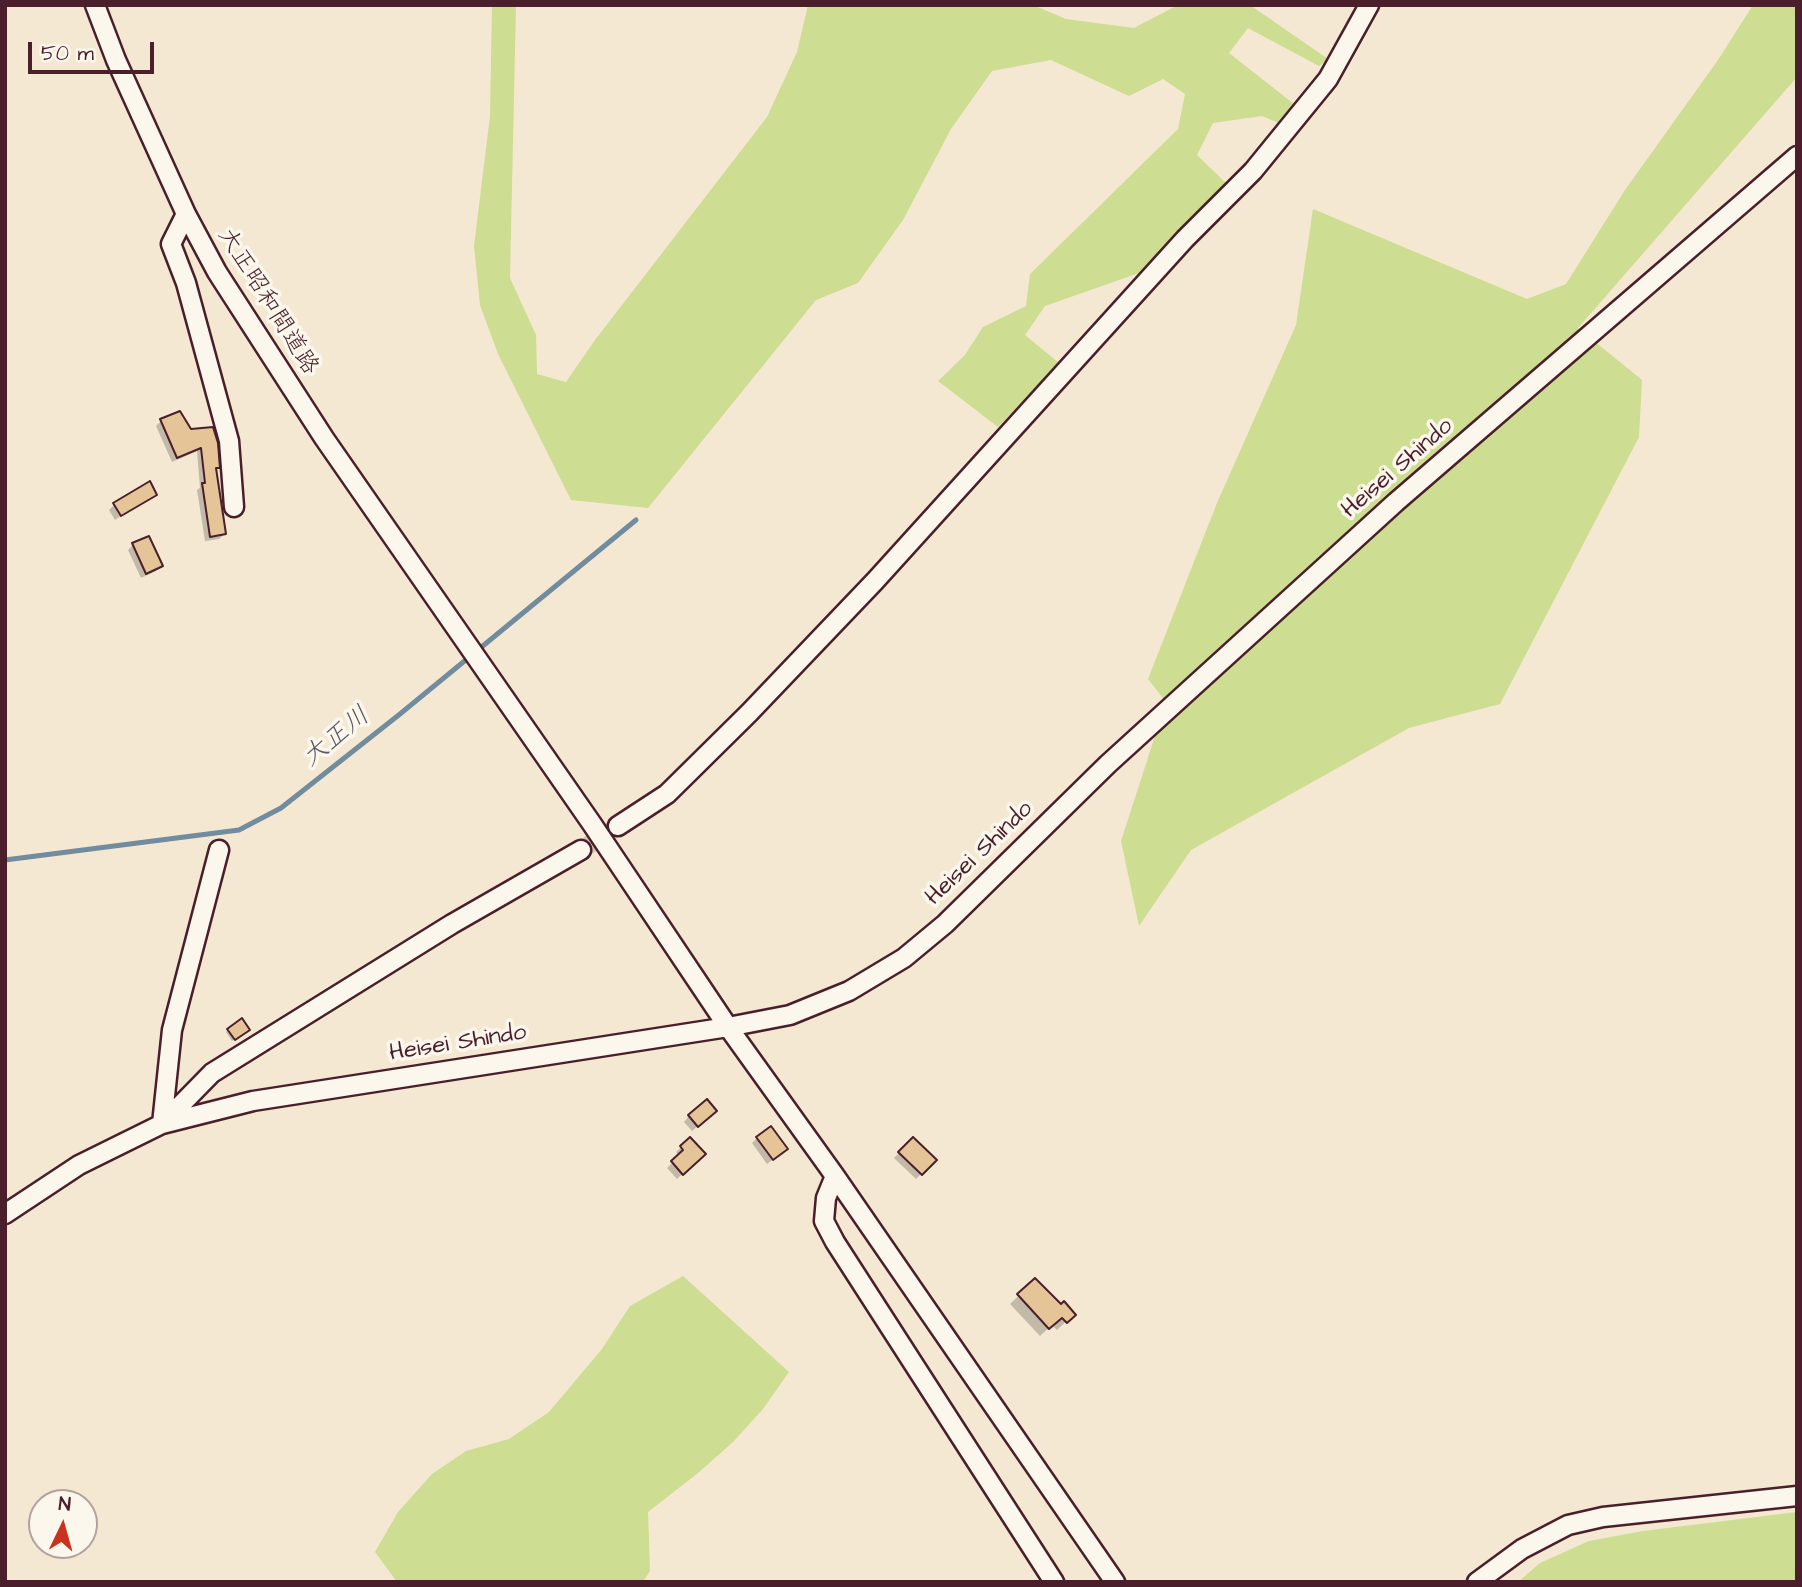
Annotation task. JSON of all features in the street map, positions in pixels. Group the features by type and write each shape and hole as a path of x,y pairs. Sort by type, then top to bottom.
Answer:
{"street":[{"name":"大正昭和間道路","path":"95,5 116,60 186,215 217,272 310,416 729,1027 1115,1582"},
{"path":"618,827 667,794 749,713 875,581 1185,239 1253,171 1328,79 1369,5"},
{"name":"Heisei Shindo","path":"5,1214 79,1165 162,1124 253,1101 729,1027 790,1015 849,991 904,958 944,924 1119,754 1385,511 1797,156"},
{"path":"186,215 171,244 186,284 229,441 234,508"},
{"path":"162,1124 173,1030 219,849"},
{"path":"162,1124 212,1073 452,924 581,850"},
{"path":"835,1176 826,1198 824,1221 835,1242 1054,1582"},
{"path":"1477,1582 1522,1549 1568,1525 1603,1517 1797,1496"}],"green space":[{"path":"492,5 516,5 510,278 536,335 537,374 566,382 595,340 767,117 797,52 808,5 1033,5 1066,19 1134,28 1178,5 1250,5 1328,59 1319,66 1248,28 1229,53 1294,104 1281,124 1262,116 1213,123 1197,155 1228,185 1139,273 1045,306 1025,335 1059,363 998,427 938,381 965,355 983,327 1026,306 1030,274 1178,129 1185,94 1163,79 1129,96 1051,60 992,71 951,129 903,220 858,283 816,300 648,508 571,500 498,354 480,305 474,246 490,116"},
{"path":"1753,5 1797,5 1797,77 1578,328 1642,380 1639,437 1500,704 1409,728 1191,850 1139,926 1121,841 1166,702 1148,679 1217,503 1296,325 1313,209 1527,299 1566,284 1625,190 1718,60"},
{"path":"683,1276 789,1372 763,1409 733,1442 648,1512 650,1571 643,1582 397,1582 375,1552 398,1512 432,1474 466,1451 509,1439 549,1412 602,1349 630,1306"},
{"path":"1797,1512 1797,1582 1518,1582 1540,1563 1589,1541 1643,1531"}],"building":[{"path":"180,411 191,429 213,427 218,443 220,468 216,468 226,534 210,537 202,483 205,483 201,448 177,458 160,419"},
{"path":"150,481 157,495 121,516 113,503"},
{"path":"149,536 163,566 146,574 132,543"},
{"path":"242,1018 250,1030 235,1040 227,1029"},
{"path":"707,1099 717,1111 698,1127 688,1115"},
{"path":"771,1126 788,1149 773,1160 756,1137"},
{"path":"690,1137 706,1154 683,1175 671,1161 683,1150 680,1146"},
{"path":"913,1137 937,1160 922,1175 898,1152"},
{"path":"1035,1278 1061,1304 1064,1301 1076,1315 1067,1323 1062,1318 1049,1329 1017,1294"}],"waterway":[{"name":"大正川","path":"5,860 239,830 281,808 636,520"}],"tunnel":[{"path":"581,850 618,826"}]}
